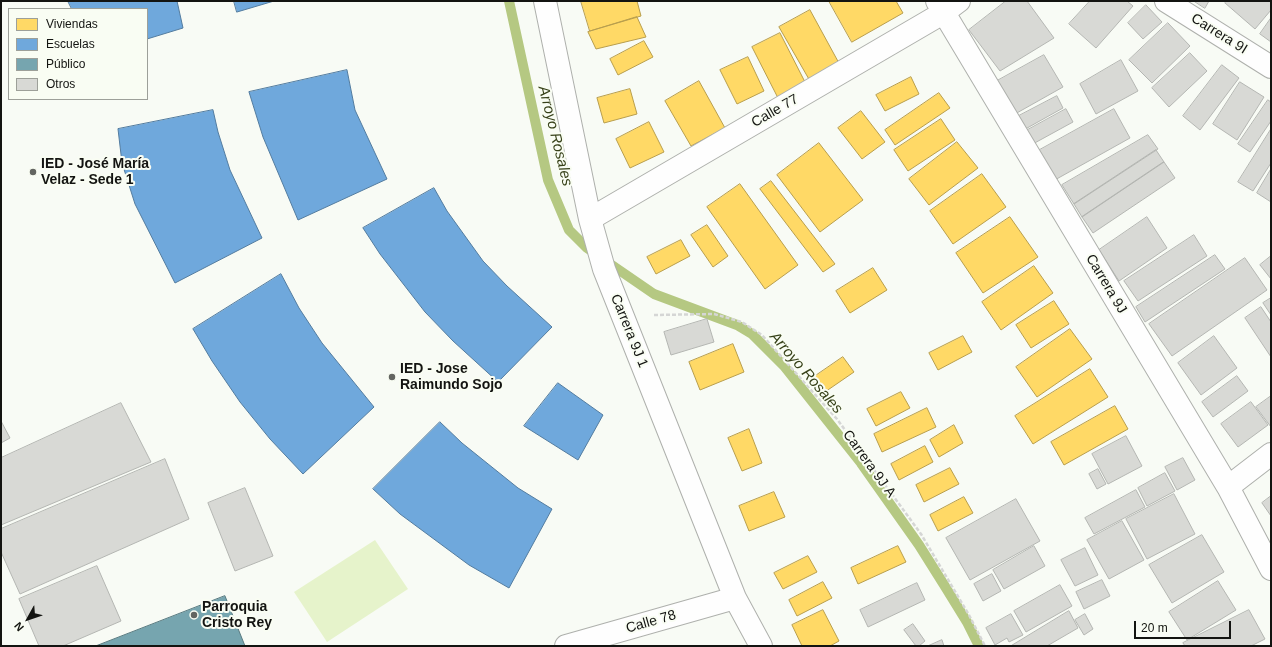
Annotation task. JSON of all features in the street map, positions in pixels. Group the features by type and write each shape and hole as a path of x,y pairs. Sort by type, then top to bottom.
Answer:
{"street":[{"name":"Carrera 9J 1","path":"545,1 590,219 604,269 735,598 761,646"},
{"name":"Carrera 9I","path":"1166,1 1271,67"},
{"name":"Calle 77","path":"590,219 946,5"},
{"name":"Carrera 9J","path":"946,5 1228,487 1271,569"},
{"path":"1228,487 1271,454"},
{"name":"Calle 78","path":"566,646 735,598"}],"path":[{"name":"Carrera 9J A","path":"622,316 714,314 742,322 762,335 837,419 921,534 969,614 985,646"}],"green space":[{"path":"375,540 408,589 327,642 294,592"}],"building: Viviendas":[{"path":"581,1 637,1 641,16 590,31"},
{"path":"829,1 896,1 903,13 852,42"},
{"path":"810,10 840,65 810,81 779,27"},
{"path":"637,17 646,37 596,49 588,32"},
{"path":"780,33 806,84 778,98 752,47"},
{"path":"644,41 653,57 618,75 610,59"},
{"path":"748,57 764,91 737,104 720,70"},
{"path":"911,77 919,94 885,111 876,95"},
{"path":"699,81 725,128 691,146 665,101"},
{"path":"630,89 637,114 604,123 597,98"},
{"path":"939,93 950,108 895,145 885,130"},
{"path":"861,111 885,142 862,159 838,128"},
{"path":"941,119 955,140 908,171 894,150"},
{"path":"649,122 664,152 630,168 616,139"},
{"path":"957,142 978,168 929,205 909,179"},
{"path":"819,143 863,200 820,232 777,175"},
{"path":"982,174 1006,207 953,244 930,211"},
{"path":"771,181 835,264 823,272 760,189"},
{"path":"740,184 798,265 765,289 707,207"},
{"path":"1010,217 1038,257 983,293 956,253"},
{"path":"707,225 728,256 713,267 691,235"},
{"path":"681,240 690,256 656,274 647,257"},
{"path":"1034,266 1053,293 1001,330 982,302"},
{"path":"873,268 887,290 850,313 836,291"},
{"path":"1054,301 1069,324 1031,348 1016,325"},
{"path":"1070,329 1092,359 1037,397 1016,367"},
{"path":"963,336 972,352 938,370 929,353"},
{"path":"733,344 744,372 700,390 689,362"},
{"path":"843,357 854,372 822,394 811,379"},
{"path":"1090,369 1108,397 1033,444 1015,416"},
{"path":"901,392 910,408 876,426 867,409"},
{"path":"1115,406 1128,429 1064,465 1051,442"},
{"path":"927,408 936,427 882,452 874,434"},
{"path":"954,425 963,443 939,457 930,440"},
{"path":"749,429 762,463 742,471 728,438"},
{"path":"925,446 933,462 899,480 891,464"},
{"path":"950,468 959,484 924,502 916,485"},
{"path":"774,492 785,517 749,531 739,506"},
{"path":"964,497 973,513 938,531 930,515"},
{"path":"898,546 906,562 858,584 851,568"},
{"path":"808,556 817,572 783,589 774,573"},
{"path":"823,582 832,598 797,616 789,600"},
{"path":"823,610 839,641 830,646 802,646 792,625"}],"building: Escuelas":[{"path":"68,1 177,1 183,28 148,39 148,8 72,8"},
{"path":"234,1 274,1 237,12"},
{"path":"347,70 355,110 387,179 298,220 263,137 249,92"},
{"path":"213,110 230,170 262,238 175,283 135,204 122,163 118,129"},
{"path":"434,188 447,211 483,261 507,286 552,327 498,382 453,341 425,312 380,254 363,228"},
{"path":"281,274 299,308 322,343 374,407 303,474 270,439 240,402 212,361 193,329"},
{"path":"558,383 603,415 578,460 524,426"},
{"path":"440,422 462,443 518,488 552,509 509,588 469,565 400,514 373,489"}],"building: Público":[{"name":"Parroquia Cristo Rey","path":"225,596 245,646 96,646"}],"building: Otros":[{"path":"1006,1 1027,1 1054,38 1000,71 969,30"},
{"path":"1090,1 1127,1 1133,6 1096,48 1069,24"},
{"path":"1194,1 1209,1 1205,8"},
{"path":"1227,1 1271,1 1271,10 1255,29 1225,3"},
{"path":"1146,5 1162,22 1143,39 1128,23"},
{"path":"1271,18 1271,42 1260,34"},
{"path":"1168,23 1190,46 1152,83 1129,60"},
{"path":"1190,53 1207,71 1169,107 1152,88"},
{"path":"1044,55 1063,87 1015,114 997,81"},
{"path":"1121,60 1138,91 1096,114 1080,84"},
{"path":"1222,65 1239,78 1200,130 1183,116"},
{"path":"1240,82 1264,97 1237,140 1213,124"},
{"path":"1057,96 1063,108 1020,132 1013,119"},
{"path":"1268,100 1271,102 1271,121 1250,152 1238,144"},
{"path":"1066,109 1073,122 1031,145 1024,132"},
{"path":"1114,109 1130,138 1053,181 1036,152"},
{"path":"1271,129 1271,163 1253,191 1238,182"},
{"path":"1148,135 1158,149 1074,204 1062,185"},
{"path":"1156,150 1164,162 1082,217 1074,204"},
{"path":"1164,162 1175,178 1093,233 1082,217"},
{"path":"1271,169 1271,202 1257,193"},
{"path":"1147,217 1167,248 1119,281 1099,250"},
{"path":"1194,235 1207,256 1138,301 1124,281"},
{"path":"1215,255 1225,269 1145,322 1136,307"},
{"path":"1271,256 1271,279 1260,265"},
{"path":"1245,258 1267,290 1172,356 1149,324"},
{"path":"1271,298 1271,315 1263,303"},
{"path":"1261,307 1271,322 1271,357 1245,318"},
{"path":"707,319 714,342 671,355 664,332"},
{"path":"1214,336 1237,368 1201,395 1178,363"},
{"path":"1237,376 1248,391 1213,417 1202,402"},
{"path":"1271,396 1271,427 1256,407"},
{"path":"1251,402 1268,425 1238,447 1221,424"},
{"path":"121,403 151,462 1,525 1,458"},
{"path":"1,421 10,438 1,443"},
{"path":"1126,436 1142,466 1108,484 1092,454"},
{"path":"1183,458 1195,480 1177,490 1165,467"},
{"path":"165,459 189,519 20,594 1,552 1,529"},
{"path":"1098,469 1106,484 1097,489 1089,474"},
{"path":"1165,473 1175,491 1147,506 1138,488"},
{"path":"245,488 273,556 235,571 208,503"},
{"path":"1136,490 1145,507 1094,534 1085,518"},
{"path":"1174,494 1195,534 1147,559 1126,519"},
{"path":"1271,496 1271,516 1262,503"},
{"path":"1016,499 1040,541 970,580 946,538"},
{"path":"1122,521 1144,560 1109,579 1087,540"},
{"path":"1202,535 1224,572 1172,603 1149,565"},
{"path":"1034,546 1045,566 1004,589 993,570"},
{"path":"1085,548 1098,575 1075,586 1061,560"},
{"path":"97,566 121,621 63,646 39,646 19,599"},
{"path":"992,574 1001,591 983,601 974,584"},
{"path":"1102,580 1110,596 1084,609 1076,592"},
{"path":"1218,581 1236,610 1187,640 1169,612"},
{"path":"917,583 925,600 868,627 860,610"},
{"path":"1060,585 1072,606 1026,632 1014,611"},
{"path":"1249,610 1265,639 1251,646 1185,646 1183,643"},
{"path":"1069,611 1078,628 1047,646 1011,646"},
{"path":"1011,614 1023,635 1009,642 1007,638 995,645 986,628"},
{"path":"1085,614 1093,629 1084,635 1075,620"},
{"path":"913,624 925,641 919,646 916,646 904,630"},
{"path":"942,640 944,646 928,646"}],"waterway":[{"name":"Arroyo Rosales","path":"509,1 548,180 569,230 587,248 654,294 737,325 752,334 784,366 861,463 919,545 967,622 979,646"}],"place":[{"name":"IED - José María Velaz - Sede 1","path":"33,172"},
{"name":"IED - Jose Raimundo Sojo","path":"392,377"},
{"name":"Parroquia Cristo Rey","path":"194,615"}]}
